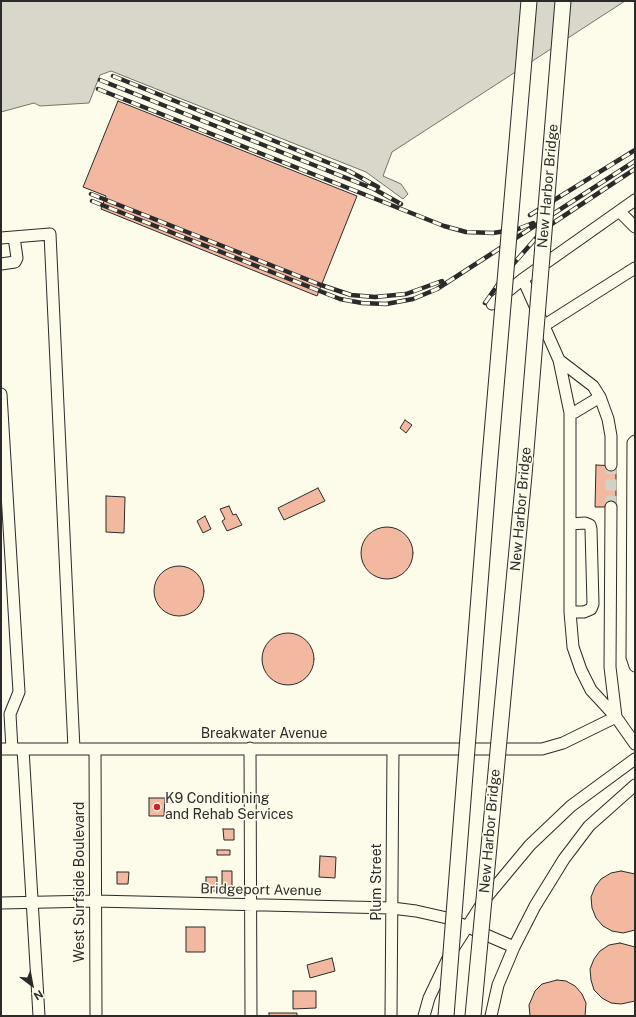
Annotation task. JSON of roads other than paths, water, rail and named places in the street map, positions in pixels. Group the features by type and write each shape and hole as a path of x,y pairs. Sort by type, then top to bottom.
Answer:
{"highway":[{"path":"446,1016 490,461 529,1"},
{"name":"New Harbor Bridge","path":"473,1016 524,476 564,1"}],"street":[{"path":"492,304 523,279 635,200"},
{"path":"620,212 635,228"},
{"path":"1,238 50,234 74,749"},
{"path":"1,264 15,262 17,258 14,237"},
{"path":"545,325 635,268"},
{"path":"523,279 545,325 559,360 570,413 570,612 573,647 581,670 591,690 616,717 635,744"},
{"path":"559,360 593,386 600,397 608,419 611,465"},
{"path":"1,394 4,494 19,692 10,714 6,749"},
{"path":"570,413 600,397"},
{"path":"635,441 633,442 632,657 635,666"},
{"path":"611,507 610,668 616,717"},
{"path":"570,524 585,523 590,525 593,604 591,608 584,612 570,612"},
{"name":"Breakwater Avenue","path":"6,749 549,748 563,743 616,717"},
{"path":"250,748 251,1016"},
{"path":"23,749 39,1016"},
{"name":"West Surfside Boulevard","path":"95,749 96,1016"},
{"name":"Plum Street","path":"391,1016 393,749"},
{"path":"424,1016 429,998 451,952 485,899 530,845 571,806 635,759"},
{"path":"491,1016 498,985 514,947 535,906 564,859 589,826 635,785"},
{"name":"Bridgeport Avenue","path":"1,903 95,901 250,904 416,910 447,918 514,947"}],"tunnel":[{"path":"611,465 611,507"}],"railway":[{"path":"113,76 349,171 378,187"},
{"path":"100,80 374,189 401,204"},
{"path":"98,89 444,226 466,232 493,233 518,229 533,223"},
{"path":"530,215 635,150"},
{"path":"92,201 340,299 362,303 386,304 413,299 437,289 635,161"},
{"path":"485,303 508,270 544,229 635,169"},
{"path":"91,194 321,285 351,295 375,297 406,294 442,281"}],"place":[{"name":"K9 Conditioning and Rehab Services","path":"157,807"}]}
